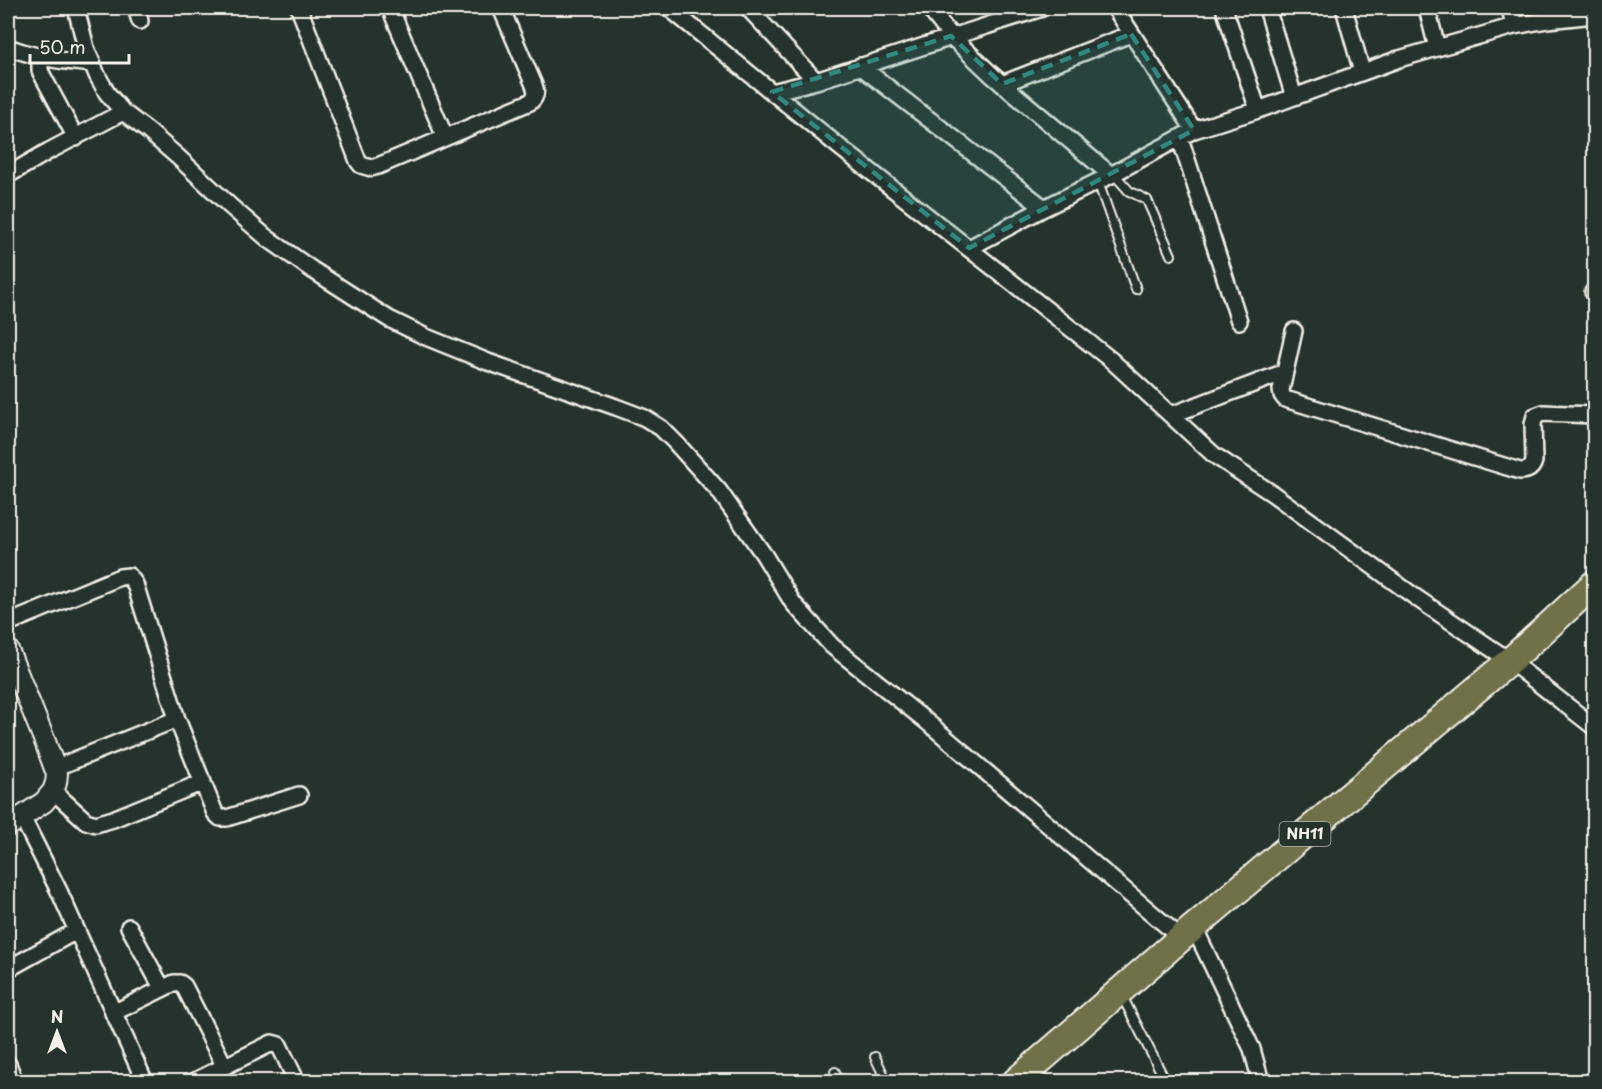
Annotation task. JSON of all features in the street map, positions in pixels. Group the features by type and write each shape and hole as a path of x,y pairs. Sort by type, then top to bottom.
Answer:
{"highway":[{"name":"NH11","path":"1015,1082 1510,661 1594,584"}],"street":[{"path":"76,8 87,48 97,75 107,93 123,112 178,157 267,238 389,319 426,337 456,350 616,406 645,418 661,428 719,491 764,555 793,603 832,646 1188,933 1252,1049 1261,1082"},
{"path":"299,8 358,160 362,165 371,168 530,102 535,97 534,86 501,8"},
{"path":"390,8 445,137"},
{"path":"669,8 842,149 1111,360 1214,455 1510,661 1594,727"},
{"path":"748,8 816,81"},
{"path":"928,8 951,36 1002,84 1108,177"},
{"path":"1114,8 1131,33 1187,134 1239,321"},
{"path":"1224,8 1258,110"},
{"path":"1268,8 1294,97"},
{"path":"1344,8 1362,72"},
{"path":"1427,8 1437,48"},
{"path":"1510,8 1514,26"},
{"path":"772,92 816,81 1031,9"},
{"path":"969,248 1187,134 1399,59 1514,26 1594,15"},
{"path":"1002,84 1131,33"},
{"path":"8,47 40,57 93,64"},
{"path":"40,57 40,71 76,138"},
{"path":"860,66 1044,208"},
{"path":"8,175 123,112"},
{"path":"1294,331 1281,393 1287,400 1520,471 1530,470 1533,467 1535,416 1543,413 1594,415"},
{"path":"1171,415 1285,372"},
{"path":"8,623 120,577 129,576 135,584 177,719 215,813 220,818 224,818 299,795"},
{"path":"8,650 57,774 53,791 44,802 15,822 58,891 145,1082"},
{"path":"55,768 177,719"},
{"path":"53,791 86,821 96,824 203,782"},
{"path":"129,927 162,988"},
{"path":"8,969 76,931"},
{"path":"113,1013 162,988 177,982 183,984 224,1065"},
{"path":"193,1082 224,1065 274,1043 280,1047 297,1082"},
{"path":"8,1064 15,1082"}],"lane":[{"path":"1108,177 1147,200 1171,255"},
{"path":"1108,177 1136,289"},
{"path":"1120,992 1166,1082"},
{"path":"875,1057 887,1082"},
{"path":"835,1072 839,1082"}],"highlighted area":[{"path":"1131,34 1194,130 969,248 772,92 951,36 1002,84"}]}
